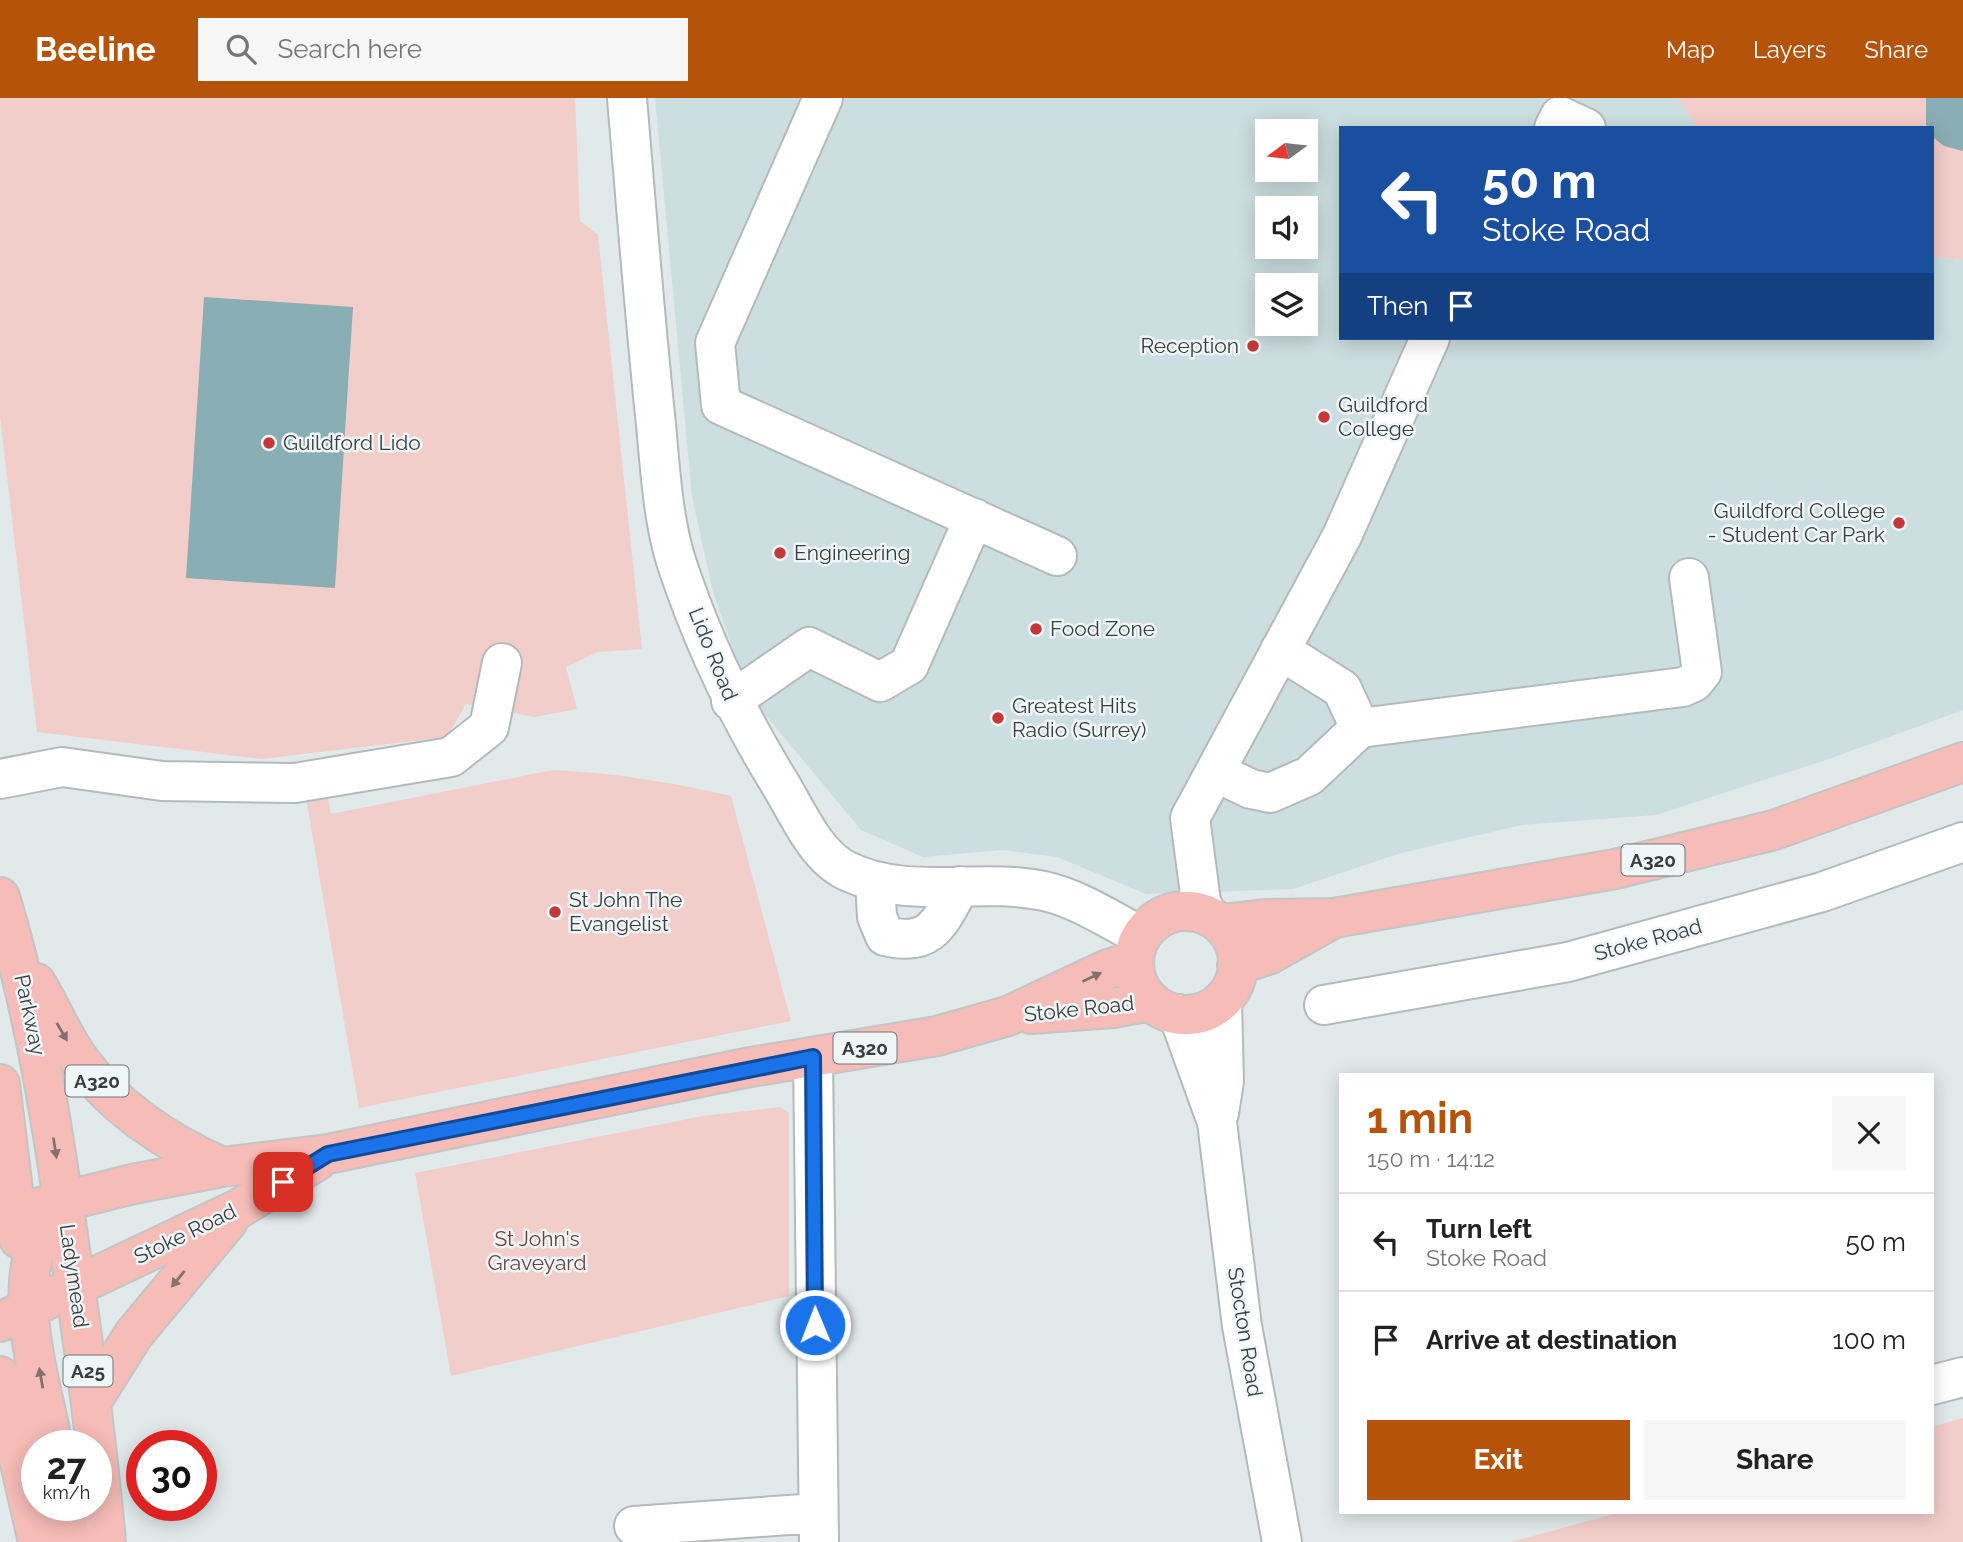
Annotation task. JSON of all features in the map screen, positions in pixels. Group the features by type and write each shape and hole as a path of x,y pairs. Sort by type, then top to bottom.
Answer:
{"main road":[{"name":"Stoke Road","path":"1008,1016 1138,948 1166,914 1186,911 1214,920 1334,918 1615,869 1761,833 1859,802 1963,762"},
{"name":"Parkway","path":"0,897 16,952 46,1093"},
{"name":"Stoke Road","path":"1237,965 1270,954 1334,918"},
{"path":"1214,920 1232,938 1237,965 1232,988 1222,1001"},
{"name":"Stoke Road","path":"1138,948 1138,984 1164,1008"},
{"name":"A320","path":"16,952 60,1030 106,1091 170,1141 222,1167"},
{"name":"Stoke Road","path":"64,1202 133,1184 222,1167 328,1154 813,1057 937,1036 1008,1016 1113,1008 1164,1008 1209,1012 1222,1001"},
{"path":"0,1084 9,1215 16,1267 9,1316 48,1430"},
{"name":"Ladymead","path":"46,1093 93,1399 106,1542"},
{"name":"Stoke Road","path":"75,1286 238,1209 328,1154"},
{"path":"16,1267 45,1223 64,1202"},
{"name":"A320","path":"9,1215 64,1202"},
{"name":"A320","path":"93,1399 134,1334 238,1209"},
{"path":"16,1267 47,1269 75,1286"},
{"name":"A320","path":"9,1316 75,1286"},
{"path":"0,1376 45,1523"},
{"path":"0,1482 68,1542"}],"street":[{"path":"823,98 715,342 721,405 1057,556"},
{"name":"Lido Road","path":"635,103 645,324 663,488 676,559 731,701 819,847 845,870 875,881 919,889 960,886 1044,891 1083,905 1138,948"},
{"path":"1555,126 1560,116 1582,126"},
{"path":"1214,920 1201,902 1190,818 1342,536 1429,340"},
{"path":"731,701 809,647 880,682 909,665 974,518"},
{"path":"1215,772 1251,789 1270,793 1309,776 1360,728 1683,687 1694,682 1702,672 1689,578"},
{"path":"1280,650 1342,690 1360,728"},
{"path":"0,779 62,766 162,781 295,783 451,757 489,727 502,663"},
{"name":"Stoke Road","path":"1324,1005 1567,962 1822,892 1963,842"},
{"path":"875,881 877,917 885,936 902,941 920,938 937,927 960,886"},
{"name":"Stocton Road","path":"1222,1001 1224,1081 1217,1122 1242,1326 1282,1542"},
{"name":"Stocton Road","path":"1164,1008 1217,1122"},
{"path":"634,1526 818,1527 813,1057"},
{"path":"1934,1384 1963,1377"}],"shaded area":[{"name":"Guildford College","path":"655,98 1678,98 1696,126 1339,126 1339,340 1934,340 1934,257 1963,260 1963,710 1829,759 1656,815 1522,825 1401,853 1293,889 1146,894 1057,857 1003,850 923,857 861,830 748,694 713,592 692,497"}],"green space":[{"path":"0,98 575,98 580,221 598,235 642,649 598,652 566,667 577,709 535,717 466,704 447,737 262,759 37,732 0,417"},
{"path":"1678,98 1963,98 1963,260 1934,257 1934,126 1696,126"},
{"path":"553,770 643,779 731,796 791,1021 359,1108 306,798 327,794 331,814"},
{"name":"St John's Graveyard","path":"781,1107 789,1113 789,1296 451,1376 415,1173 703,1116"},
{"path":"1963,1418 1963,1542 1511,1542 1614,1514 1934,1514 1934,1426"}],"water":[{"path":"1926,98 1963,98 1963,151 1944,146 1934,138 1934,126 1926,125"},
{"name":"Guildford Lido","path":"204,297 353,307 335,588 186,578"}],"place":[{"name":"Reception","path":"1253,346"},
{"name":"Guildford College","path":"1324,417"},
{"name":"Guildford Lido","path":"269,443"},
{"name":"Guildford College - Student Car Park","path":"1899,523"},
{"name":"Engineering","path":"780,553"},
{"name":"Food Zone","path":"1036,629"},
{"name":"Greatest Hits Radio (Surrey)","path":"998,718"},
{"name":"St John The Evangelist","path":"555,912"}],"route":[{"path":"283,1182 328,1154 745,1068 813,1057 815,1325"}]}
